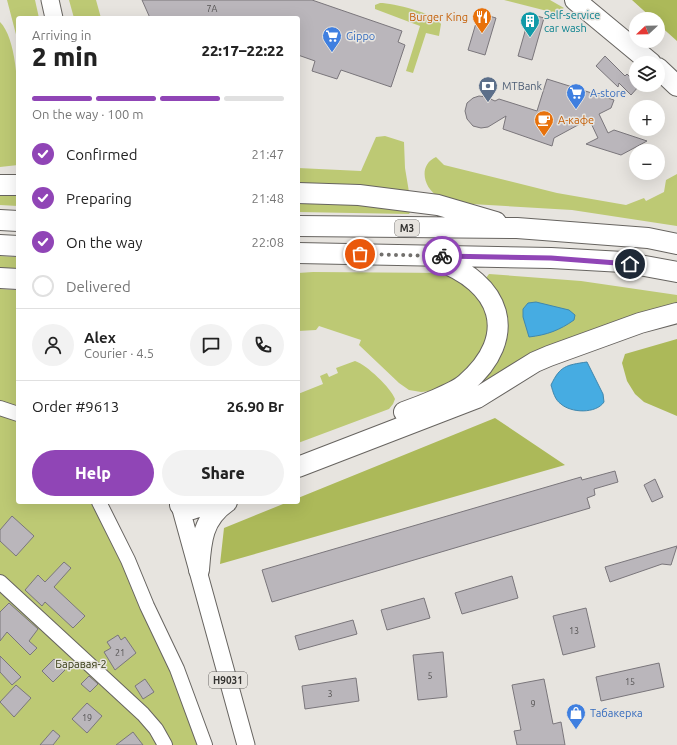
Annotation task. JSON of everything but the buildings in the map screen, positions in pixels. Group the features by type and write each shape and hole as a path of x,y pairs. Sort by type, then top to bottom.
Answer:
{"highway":[{"path":"575,0 643,56"},
{"path":"665,75 677,86"},
{"path":"0,185 16,185"},
{"path":"300,193 359,195 438,205 517,228"},
{"path":"0,220 16,220"},
{"name":"М3","path":"300,226 517,228 648,238 677,244"},
{"path":"648,238 677,235"},
{"path":"0,245 16,246"},
{"path":"300,253 551,258 623,262 677,272"},
{"path":"300,264 360,254"},
{"path":"300,452 413,409 464,385 484,366 493,350 497,335 498,321 492,299 477,280 452,265 425,256"},
{"path":"0,278 16,279"},
{"path":"300,466 477,398 535,362 549,356 640,323 677,313"},
{"path":"182,504 192,509 207,504"},
{"path":"199,570 201,548 207,524 212,515 225,504"}],"main road":[{"path":"50,0 54,16"},
{"name":"Н9031","path":"180,504 246,745"}],"street":[{"path":"0,408 16,413"},
{"path":"100,504 128,560 147,606 177,669 205,745"},
{"path":"0,582 144,714 165,745"}],"green space":[{"path":"7,0 35,0 39,16 16,16 16,34"},
{"path":"69,0 96,0 100,16 73,16"},
{"path":"504,0 550,0 564,8 555,13"},
{"path":"632,0 677,0 677,41 665,30 665,12 645,12"},
{"path":"380,3 403,7 431,16 441,24 439,36 426,33 413,73 406,71 420,26 375,9 375,5"},
{"path":"0,22 7,33 13,49 16,69 16,165 0,167"},
{"path":"385,136 404,142 405,168 409,192 300,183 300,168 361,171 376,137"},
{"path":"436,157 444,165 557,193 626,205 644,198 646,201 664,192 666,180 677,174 677,226 572,210 454,203 442,199 434,193 426,182 425,171 427,165"},
{"path":"0,194 16,194 16,206 0,205"},
{"path":"300,200 318,200 411,211 409,214 300,212"},
{"path":"0,256 16,257 16,272 0,272"},
{"path":"300,273 448,273 459,277 487,307 490,341 463,377 431,391 421,392 409,390 399,383 359,345 361,340 319,326 316,330 300,331"},
{"path":"489,274 581,281 677,295 677,309 474,389 493,369 499,360 506,342 506,324 486,278"},
{"path":"0,289 16,290 16,405 0,401"},
{"path":"677,339 677,416 644,402 635,394 627,381 622,363 625,354"},
{"path":"355,361 360,363 372,372 389,389 395,399 393,404 389,409 300,442 300,393 323,384 320,376 327,373 329,377 338,373 336,368"},
{"name":"Баравая-2","path":"0,414 16,418 16,504 95,504 175,672 201,745 0,745"},
{"path":"495,418 565,465 220,564 224,528 283,504 300,504 300,497"}],"water":[{"path":"536,302 569,310 575,315 574,320 553,332 529,337 523,317 523,309 528,303"},
{"path":"587,362 603,394 604,402 595,409 583,411 565,407 554,396 551,385 557,374 564,368 574,364"}],"way so far":[{"path":"360,254 442,256"}],"place":[{"name":"Burger King","path":"482,34"},
{"name":"Self-service car wash","path":"530,38"},
{"name":"Gippo","path":"332,53"},
{"name":"MTBank","path":"488,103"},
{"name":"A-store","path":"576,110"},
{"name":"А-кафе","path":"544,137"},
{"name":"Табакерка","path":"576,730"}],"route":[{"path":"442,256 551,258 623,262 630,264"}]}
